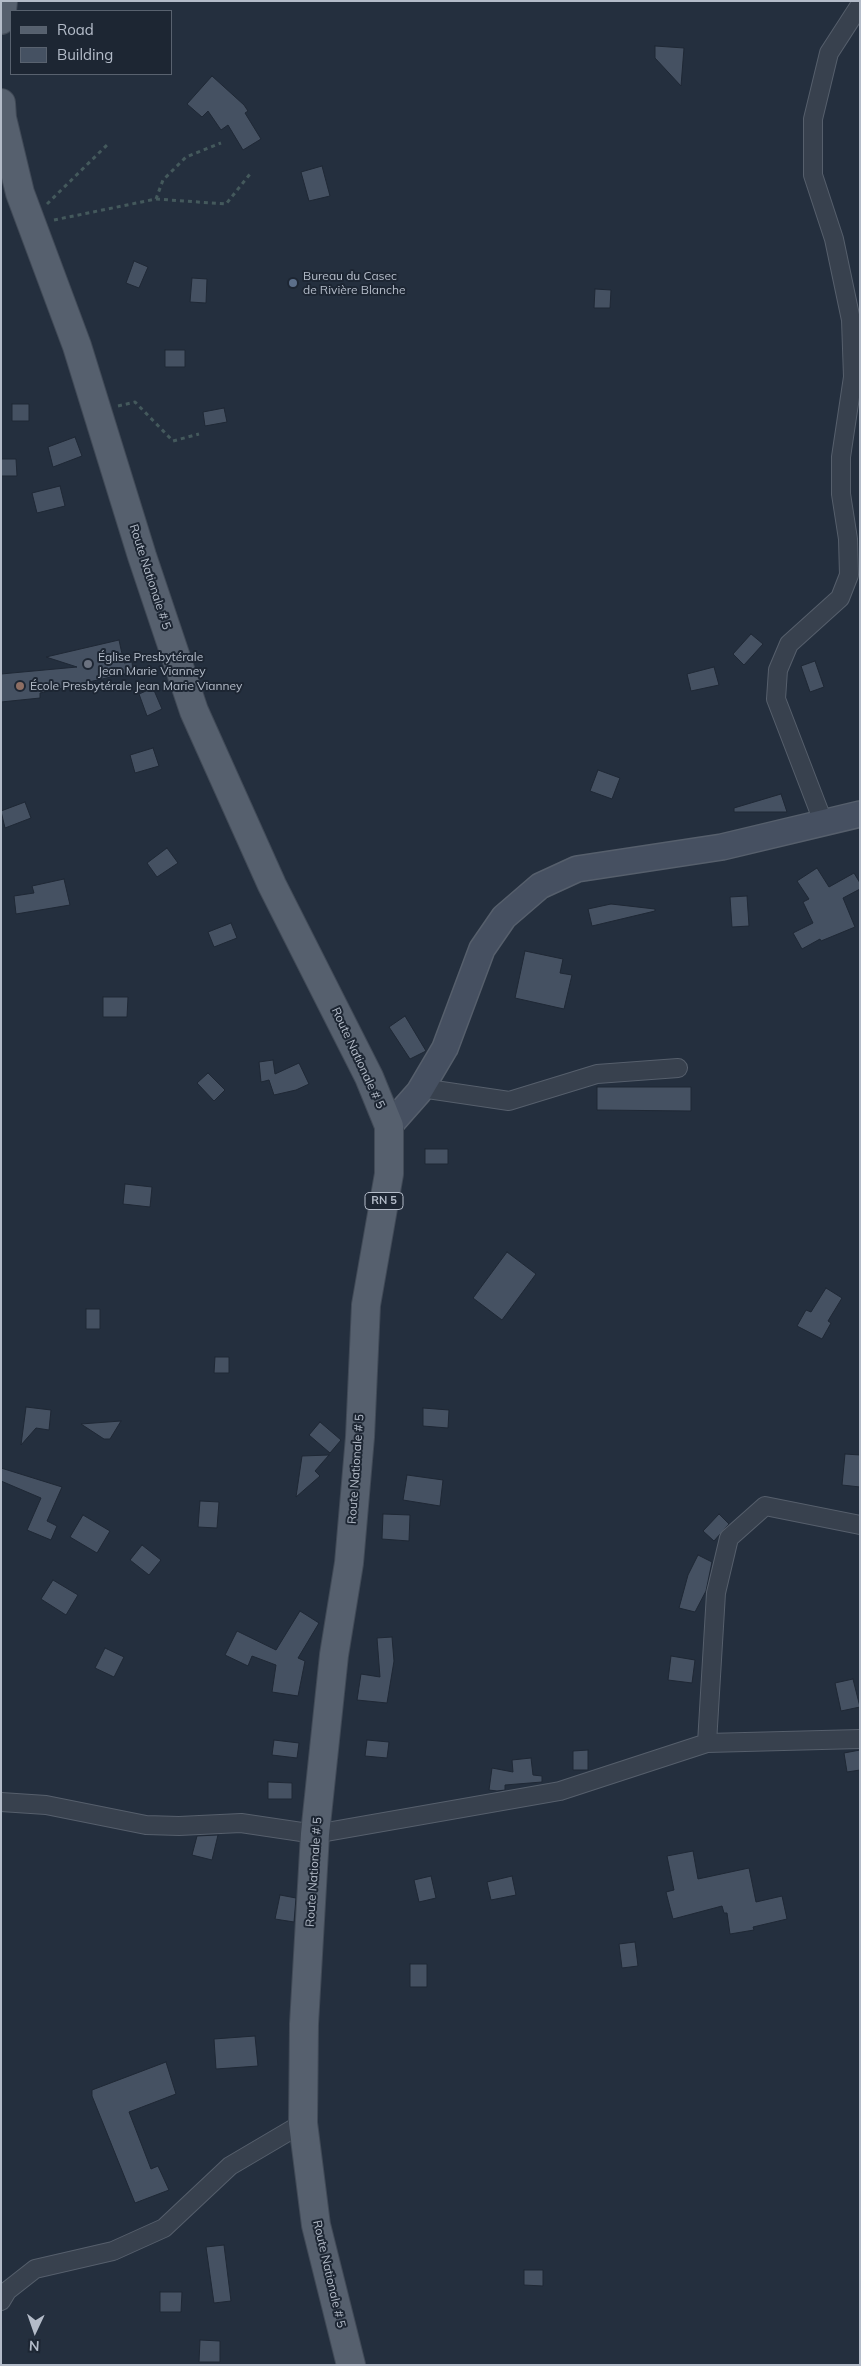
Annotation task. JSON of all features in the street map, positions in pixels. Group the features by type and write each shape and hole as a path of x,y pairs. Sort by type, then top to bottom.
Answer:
{"main road":[{"path":"1,20 3,1"},
{"name":"Route Nationale # 5","path":"1,103 2,118 20,193 77,346 194,711 272,885 370,1077 389,1126 388,1174 366,1305 360,1437 349,1563 334,1655 315,1834 304,2024 304,2123 316,2225 351,2365"}],"street":[{"path":"824,824 776,699 778,670 788,644 840,598 849,575 848,539 841,494 841,466 853,377 852,320 834,239 813,175 813,118 829,53 860,5"},
{"path":"389,1126 421,1088 445,1048 482,950 504,917 540,886 577,868 722,847 860,814"},
{"path":"421,1088 509,1101 597,1074 678,1068"},
{"path":"707,1743 716,1593 729,1538 765,1506 860,1525"},
{"path":"1,1802 46,1805 146,1825 179,1826 241,1822 315,1834 560,1791 707,1743 860,1739"},
{"path":"1,2301 7,2291 35,2269 113,2252 164,2228 230,2166 304,2123"}],"path":[{"path":"156,199 162,180 186,157 221,143"},
{"path":"31,223 106,145"},
{"path":"31,223 156,199 226,204 250,174"},
{"path":"98,412 135,402 173,441 199,434"}],"building":[{"path":"655,46 684,48 681,86 655,58"},
{"path":"212,76 244,105 248,111 245,113 261,139 243,150 228,125 221,130 208,111 202,117 187,104"},
{"path":"322,166 330,196 309,201 301,172"},
{"path":"134,261 148,267 139,288 126,283"},
{"path":"192,278 207,279 206,303 190,302"},
{"path":"595,289 611,290 610,308 594,308"},
{"path":"165,350 185,350 185,367 165,367"},
{"path":"12,404 29,404 29,421 12,421"},
{"path":"224,408 227,422 205,426 203,412"},
{"path":"75,437 82,456 53,467 48,447"},
{"path":"1,459 16,459 17,476 1,476"},
{"path":"60,486 65,506 37,513 32,493"},
{"path":"751,634 763,644 744,665 733,654"},
{"name":"Église Presbytérale Jean Marie Vianney","path":"119,640 124,663 132,662 133,672 40,693 40,698 1,702 1,674 77,667 46,657"},
{"path":"815,661 824,687 810,692 801,666"},
{"path":"714,667 719,685 691,691 687,674"},
{"path":"153,688 162,709 147,716 139,694"},
{"path":"153,748 159,766 135,773 130,755"},
{"path":"598,770 620,778 612,799 590,791"},
{"path":"781,794 787,812 734,812 734,808"},
{"path":"25,802 31,818 5,828 1,811"},
{"path":"167,848 178,863 157,877 147,863"},
{"path":"817,868 829,887 854,873 860,883 860,889 843,898 855,927 821,941 820,939 802,949 793,933 813,923 803,902 809,899 797,881"},
{"path":"64,879 70,905 16,914 14,896 34,893 32,886"},
{"path":"747,896 749,926 732,927 730,897"},
{"path":"611,904 655,909 655,911 592,926 588,909"},
{"path":"231,923 237,938 214,947 208,932"},
{"path":"525,951 563,959 560,973 572,975 564,1009 515,998"},
{"path":"103,997 128,997 127,1017 103,1017"},
{"path":"405,1016 426,1051 410,1059 389,1027"},
{"path":"273,1060 275,1074 299,1063 309,1084 296,1090 274,1095 269,1080 261,1082 259,1062"},
{"path":"208,1073 225,1090 214,1101 197,1083"},
{"path":"597,1087 691,1087 691,1111 597,1110"},
{"path":"425,1149 448,1149 448,1164 425,1164"},
{"path":"125,1184 152,1187 150,1207 123,1204"},
{"path":"507,1252 536,1274 502,1320 473,1298"},
{"path":"826,1288 842,1298 828,1321 831,1323 822,1339 797,1326 806,1310 811,1312"},
{"path":"86,1309 100,1309 100,1329 86,1329"},
{"path":"215,1357 229,1357 229,1373 214,1373"},
{"path":"26,1407 51,1410 49,1430 36,1428 21,1445"},
{"path":"423,1408 449,1410 448,1428 423,1426"},
{"path":"121,1421 110,1439 104,1439 81,1424"},
{"path":"320,1422 341,1440 330,1453 309,1435"},
{"path":"845,1454 860,1455 860,1487 842,1485"},
{"path":"329,1455 315,1471 320,1476 296,1497 302,1456"},
{"path":"1,1468 62,1487 47,1521 57,1526 51,1540 27,1530 41,1498 1,1481"},
{"path":"407,1475 443,1480 440,1506 403,1500"},
{"path":"200,1501 219,1502 217,1528 198,1527"},
{"path":"383,1514 410,1515 409,1541 382,1539"},
{"path":"719,1514 729,1524 714,1541 703,1531"},
{"path":"83,1515 110,1531 97,1553 70,1537"},
{"path":"142,1545 161,1560 149,1575 130,1560"},
{"path":"698,1555 712,1562 706,1591 695,1612 679,1608 688,1575"},
{"path":"53,1580 78,1595 66,1615 41,1599"},
{"path":"300,1611 319,1623 298,1658 305,1661 298,1696 272,1692 276,1665 252,1656 248,1666 225,1655 237,1631 276,1650"},
{"path":"392,1637 394,1661 387,1703 357,1700 361,1674 380,1677 377,1638"},
{"path":"105,1648 124,1657 114,1677 95,1668"},
{"path":"671,1656 695,1660 692,1683 668,1680"},
{"path":"853,1679 860,1707 841,1711 835,1683"},
{"path":"274,1740 299,1743 297,1758 272,1755"},
{"path":"367,1740 389,1742 387,1758 365,1756"},
{"path":"588,1750 588,1770 573,1770 573,1751"},
{"path":"860,1750 860,1770 847,1772 844,1753"},
{"path":"531,1758 533,1775 542,1776 542,1782 505,1785 505,1790 489,1790 492,1768 513,1772 512,1760"},
{"path":"268,1782 292,1783 292,1799 268,1799"},
{"path":"218,1835 212,1860 192,1855 197,1836"},
{"path":"693,1851 698,1879 749,1868 756,1902 782,1896 787,1919 753,1927 754,1930 730,1934 727,1913 724,1913 722,1906 673,1919 666,1892 674,1890 667,1856"},
{"path":"431,1876 436,1898 419,1902 414,1880"},
{"path":"512,1876 516,1895 491,1900 487,1882"},
{"path":"280,1895 296,1898 294,1922 275,1919"},
{"path":"635,1942 638,1966 622,1968 619,1944"},
{"path":"410,1964 427,1964 427,1987 410,1987"},
{"path":"255,2036 258,2066 216,2069 214,2039"},
{"path":"166,2062 176,2094 129,2112 151,2169 158,2166 169,2190 135,2203 92,2096 92,2090"},
{"path":"224,2245 231,2301 214,2303 206,2247"},
{"path":"524,2270 543,2270 543,2286 524,2285"},
{"path":"160,2292 182,2292 181,2312 160,2312"},
{"path":"200,2340 220,2341 220,2362 199,2362"}],"place":[{"name":"Bureau du Casec de Rivière Blanche","path":"293,283"},
{"name":"Église Presbytérale Jean Marie Vianney","path":"88,664"},
{"name":"École Presbytérale Jean Marie Vianney","path":"20,686"}]}
